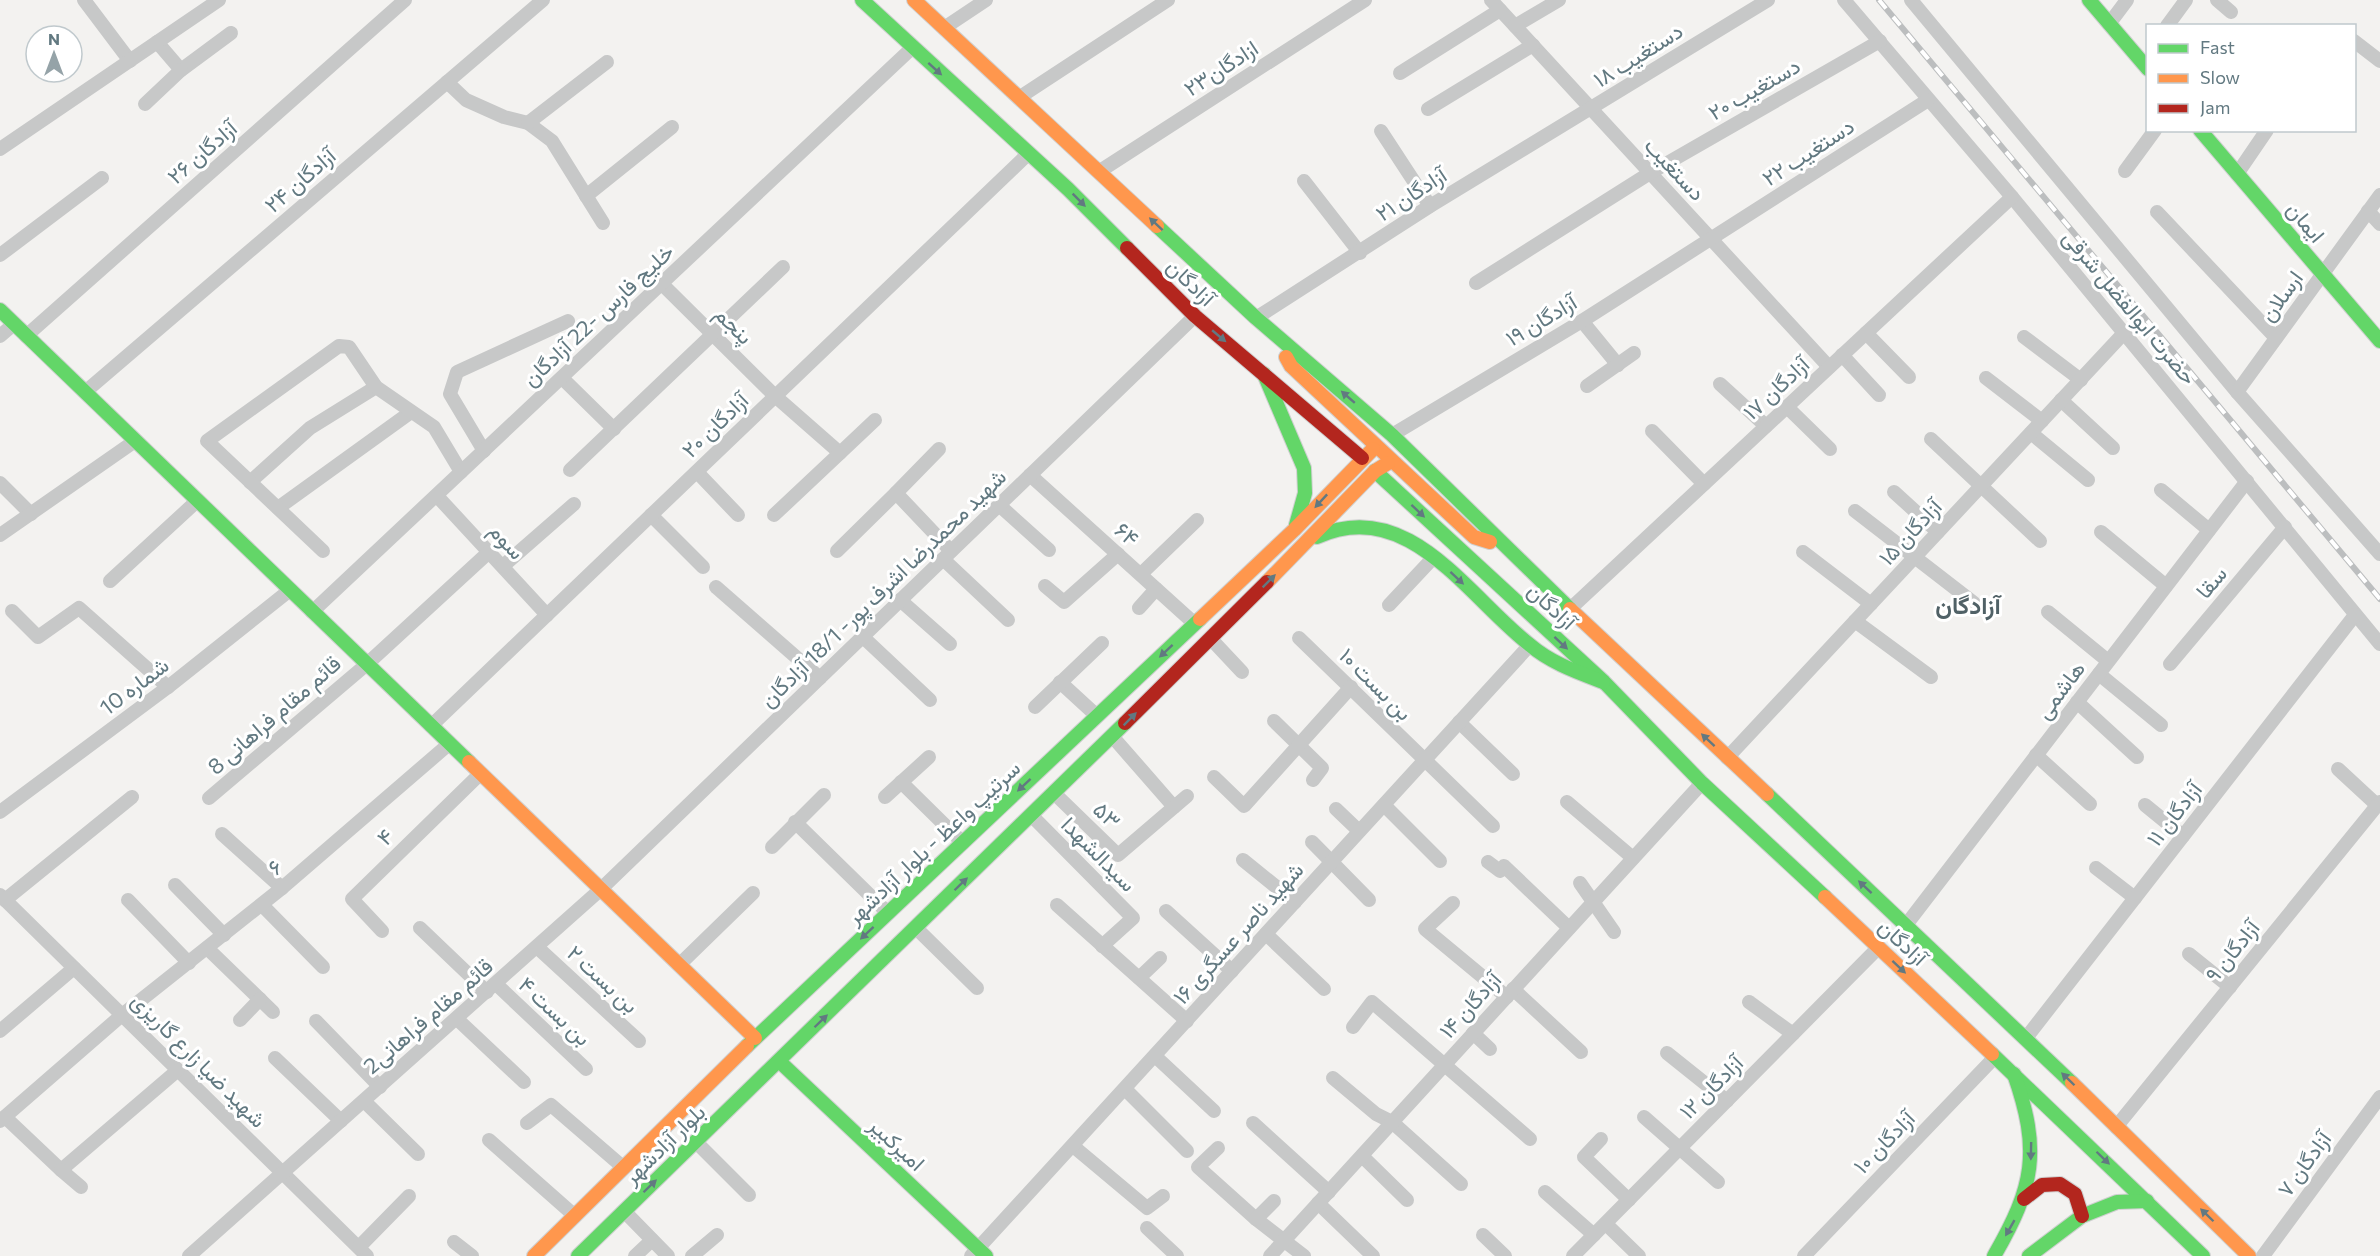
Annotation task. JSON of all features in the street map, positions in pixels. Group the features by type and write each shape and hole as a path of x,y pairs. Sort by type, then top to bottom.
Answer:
{"main road":[{"name":"آزادگان","path":"862,0 1068,189 1195,316 1362,458 1604,682 1702,783 2014,1074 2203,1256"},
{"name":"آزادگان","path":"914,0 1256,318 1392,435 1502,545 1727,758 1769,812 1816,842 1906,925 2026,1038 2249,1256"},
{"path":"2089,0 2145,61"},
{"name":"ایمان","path":"2202,132 2380,341"},
{"path":"0,310 755,1038"},
{"path":"1271,330 1291,366 1391,461 1474,537 1502,545"},
{"path":"1264,374 1304,459 1306,479 1302,507 1294,530"},
{"name":"سرتیپ واعظ - بلوار آزادشهر","path":"534,1256 755,1038 1294,530 1376,446"},
{"name":"سرتیپ واعظ - بلوار آزادشهر","path":"780,1062 1312,539 1375,471 1391,461"},
{"path":"1312,539 1346,526 1388,529 1406,536 1434,557 1529,646 1562,666 1604,682"},
{"path":"1744,822 1754,824 1769,812"},
{"path":"1789,864 1789,852 1793,845 1803,840 1816,842"},
{"name":"بلوار آزادشهر","path":"578,1256 780,1062"},
{"name":"امیرکبیر","path":"780,1062 978,1254"},
{"path":"1994,1256 2014,1222 2024,1199 2032,1152 2030,1123 2014,1074"},
{"path":"2024,1199 2039,1186 2059,1183 2072,1189 2080,1200 2082,1216"},
{"path":"2037,1253 2082,1216 2117,1202 2147,1201"}],"street":[{"path":"84,0 130,61"},
{"path":"0,148 219,0"},
{"name":"۲۶ آزادگان","path":"26,336 405,0"},
{"name":"۲۴ آزادگان","path":"85,392 543,0"},
{"path":"944,28 986,0"},
{"path":"1020,97 1168,0"},
{"name":"۲۳ازادگان","path":"1100,171 1365,0"},
{"path":"1515,26 1559,0"},
{"name":"دستغیب ۱۸","path":"1591,109 1768,0"},
{"name":"حضرت ابوالفضل شرقی","path":"1844,0 2012,197 2380,644"},
{"path":"1911,0 2237,392 2283,441 2380,554"},
{"path":"2109,24 2127,0"},
{"path":"2168,24 2186,0"},
{"path":"2217,0 2231,12"},
{"path":"1400,73 1495,5"},
{"name":"دستغیب","path":"1495,5 1829,367"},
{"path":"145,104 181,70 231,33"},
{"name":"دستغیب ۲۰","path":"1476,283 1650,173 1880,41"},
{"path":"157,42 181,70"},
{"path":"2356,42 2380,61"},
{"path":"1428,110 1533,45"},
{"name":"خلیج فارس -22 آزادگان","path":"312,612 912,48"},
{"path":"528,123 607,62"},
{"path":"447,82 466,100 504,117 528,123 552,141 603,223"},
{"name":"دستغیب ۲۲","path":"1710,239 1928,100"},
{"name":"۲۱ آزادگان","path":"1256,318 1430,206 1591,109"},
{"path":"586,196 672,127"},
{"path":"1381,131 1430,206"},
{"path":"2125,171 2154,132"},
{"path":"2237,174 2266,132"},
{"name":"۲۰ آزادگان","path":"431,726 1028,154"},
{"path":"0,255 102,178"},
{"path":"1304,181 1360,253"},
{"name":"ارسلان","path":"2237,392 2380,195"},
{"name":"۱۷ آزادگان","path":"1569,609 2012,197"},
{"path":"2157,212 2276,338"},
{"path":"2368,212 2380,224"},
{"name":"۱۹ آزادگان","path":"1392,435 1582,321 1710,239"},
{"path":"570,470 783,267"},
{"name":"پنجم","path":"662,284 775,396 840,453"},
{"name":"شهید محمدرضا اشرف پور- 18/1 آزادگان","path":"600,890 1195,316"},
{"path":"484,451 450,394 457,372 568,321"},
{"path":"1582,321 1618,365"},
{"path":"0,336 14,324"},
{"path":"1866,333 1909,377"},
{"name":"۱۵ آزادگان","path":"1727,758 2124,334"},
{"path":"2024,337 2080,380"},
{"path":"323,551 207,441 339,346 349,347 376,387 434,427 461,472"},
{"path":"1587,386 1634,353"},
{"path":"1842,355 1879,395"},
{"path":"562,378 614,429"},
{"path":"1986,378 2042,421"},
{"path":"1720,384 1766,426"},
{"path":"250,482 310,428 376,387"},
{"path":"2061,400 2113,448"},
{"path":"1787,406 1830,449"},
{"path":"278,508 411,412"},
{"path":"774,515 875,420"},
{"path":"1652,431 1704,484"},
{"path":"2031,433 2088,480"},
{"path":"1931,439 2040,541"},
{"path":"0,535 135,441"},
{"path":"837,551 939,449"},
{"path":"697,472 738,515"},
{"name":"۶۴","path":"1030,475 1195,624"},
{"name":"هاشمی","path":"1906,925 2247,481"},
{"path":"0,483 31,514"},
{"path":"2161,490 2209,530"},
{"path":"1894,492 1938,532"},
{"path":"896,493 947,555 1008,620"},
{"name":"سوم","path":"437,495 548,615"},
{"path":"110,580 197,501"},
{"path":"503,567 574,504"},
{"path":"999,505 1049,550"},
{"path":"1855,511 1914,559 1974,603"},
{"path":"651,515 703,567"},
{"path":"1141,574 1195,519"},
{"name":"سقا","path":"2170,664 2284,527"},
{"path":"2101,532 2166,586"},
{"name":"8 قائم مقام فراهانی","path":"209,798 367,664 489,552"},
{"path":"1803,552 1871,604"},
{"path":"1045,586 1064,602 1118,554"},
{"path":"1389,605 1434,557"},
{"path":"716,587 820,678"},
{"path":"1139,608 1156,589"},
{"name":"شماره 10","path":"0,812 168,687 290,590"},
{"path":"900,600 950,644"},
{"path":"12,611 38,637 79,608 168,687"},
{"path":"2048,612 2108,661"},
{"name":"۱۱ آزادگان","path":"2026,1038 2355,615"},
{"path":"1855,621 1931,677"},
{"path":"863,637 930,700"},
{"name":"بن بست ۱۰","path":"1299,638 1351,687 1423,761 1493,826"},
{"path":"1211,639 1242,672"},
{"path":"1035,707 1102,643"},
{"name":"۱۶ شهید ناصر عسگری","path":"978,1254 1072,1146 1529,646"},
{"path":"2098,674 2161,725"},
{"path":"1060,682 1098,716"},
{"path":"1214,777 1244,806 1351,687"},
{"path":"2077,702 2137,756"},
{"path":"1274,721 1322,768 1313,780"},
{"path":"1459,722 1514,774"},
{"path":"1112,736 1174,807"},
{"name":"۶","path":"2,1119 122,1015 262,905 449,744"},
{"path":"2036,755 2090,804"},
{"path":"885,796 928,757"},
{"path":"2338,769 2379,803"},
{"name":"۴","path":"382,931 352,899 480,774"},
{"path":"901,782 963,843"},
{"name":"۱۴ آزادگان","path":"1270,1256 1702,783"},
{"name":"۵۳","path":"1054,793 1118,855 1186,796"},
{"path":"772,847 824,795"},
{"path":"0,915 5,900 132,796"},
{"path":"1567,802 1633,858"},
{"name":"۹ آزادگان","path":"2116,1127 2379,803"},
{"path":"1384,805 1440,861"},
{"path":"2145,805 2183,836"},
{"path":"1336,809 1359,831"},
{"name":"سیدالشهدا","path":"1031,815 1133,918 1102,946"},
{"path":"795,822 888,913"},
{"path":"222,834 282,888"},
{"path":"1312,842 1369,900"},
{"path":"1243,860 1295,902"},
{"path":"1488,862 1500,871 1504,866 1569,928"},
{"path":"2096,868 2134,898"},
{"path":"1580,883 1614,932"},
{"path":"175,885 224,935"},
{"name":"2قائم مقام فراهانی","path":"189,1256 538,948 600,890"},
{"path":"679,965 753,892"},
{"name":"شهید ضیا زارع گاریزی","path":"5,900 363,1252"},
{"path":"128,900 189,963"},
{"path":"1453,903 1425,929 1510,993 1581,1052"},
{"path":"262,905 323,967"},
{"path":"1057,905 1187,1021"},
{"path":"1166,911 1232,971"},
{"name":"بن بست ۴","path":"420,928 586,1069"},
{"path":"916,928 978,988"},
{"path":"1266,934 1324,989"},
{"path":"207,948 273,1012"},
{"name":"بن بست ۲","path":"538,948 639,1041"},
{"name":"۱۲ آزادگان","path":"1573,1256 1878,948"},
{"path":"2190,954 2230,987"},
{"path":"1138,978 1160,958"},
{"path":"0,1031 74,968"},
{"path":"240,1020 260,999"},
{"path":"1353,1027 1372,1002 1530,1139"},
{"path":"1749,1002 1793,1034"},
{"path":"457,1019 524,1082"},
{"path":"316,1021 380,1087"},
{"path":"1473,1033 1490,1049"},
{"path":"1667,1053 1727,1101"},
{"path":"1155,1056 1214,1111"},
{"name":"۱۰ آزادگان","path":"1804,1256 1995,1057"},
{"path":"275,1058 341,1121"},
{"path":"61,1170 178,1070"},
{"path":"1334,1078 1376,1114 1392,1122 1461,1184"},
{"path":"1125,1089 1187,1151"},
{"name":"۷ آزادگان","path":"2263,1256 2380,1097"},
{"path":"364,1101 418,1154"},
{"path":"527,1123 551,1105 624,1168"},
{"path":"1644,1117 1718,1182"},
{"path":"2,1119 81,1187"},
{"path":"1252,1123 1329,1192"},
{"path":"1601,1139 1581,1160 1629,1200"},
{"path":"489,1140 575,1216"},
{"path":"696,1142 749,1195"},
{"path":"1072,1146 1147,1208 1162,1196"},
{"path":"1218,1148 1198,1167 1256,1220 1304,1256"},
{"path":"1362,1156 1407,1200"},
{"path":"1545,1192 1594,1235"},
{"path":"363,1252 409,1196"},
{"path":"1256,1220 1274,1201"},
{"path":"1318,1203 1373,1256"},
{"path":"624,1211 668,1256"},
{"path":"1605,1224 1639,1256"},
{"path":"1147,1228 1177,1256"},
{"path":"692,1256 717,1235"},
{"path":"1483,1235 1505,1256"},
{"path":"635,1256 652,1240"},
{"path":"454,1242 472,1256"}],"railway":[{"path":"1879,0 2380,599"}],"traffic: fast":[{"path":"862,0 1068,189 1127,248"},
{"path":"2089,0 2146,67"},
{"path":"2202,132 2380,341"},
{"path":"1157,226 1256,318 1392,435 1570,609"},
{"path":"0,310 469,762"},
{"path":"1264,374 1304,468 1305,493 1296,525"},
{"path":"1375,471 1604,682 1702,783 1825,897"},
{"path":"1317,537 1350,528 1380,529 1408,540 1434,557 1538,651 1565,666 1603,682"},
{"path":"747,1046 1200,619"},
{"path":"578,1256 1125,723"},
{"path":"1767,794 2072,1083"},
{"path":"1992,1054 2203,1256"},
{"path":"780,1062 986,1256"},
{"path":"1994,1256 2018,1209 2029,1168 2028,1125 2014,1074"},
{"path":"2029,1256 2082,1216 2117,1202 2147,1201"}],"traffic: slow":[{"path":"914,0 1157,226"},
{"path":"1286,357 1291,366 1474,537 1490,542"},
{"path":"1200,619 1294,530 1373,449"},
{"path":"1267,582 1375,471 1388,463"},
{"path":"1570,609 1767,794"},
{"path":"469,762 755,1038"},
{"path":"1825,897 1992,1054"},
{"path":"534,1256 747,1046"},
{"path":"2072,1083 2249,1256"}],"traffic: jam":[{"path":"1127,248 1195,316 1362,458"},
{"path":"1125,723 1267,582"},
{"path":"2024,1199 2042,1185 2060,1184 2075,1194 2082,1216"}],"district":[{"name":"آزادگان","path":"1968,606"}]}
